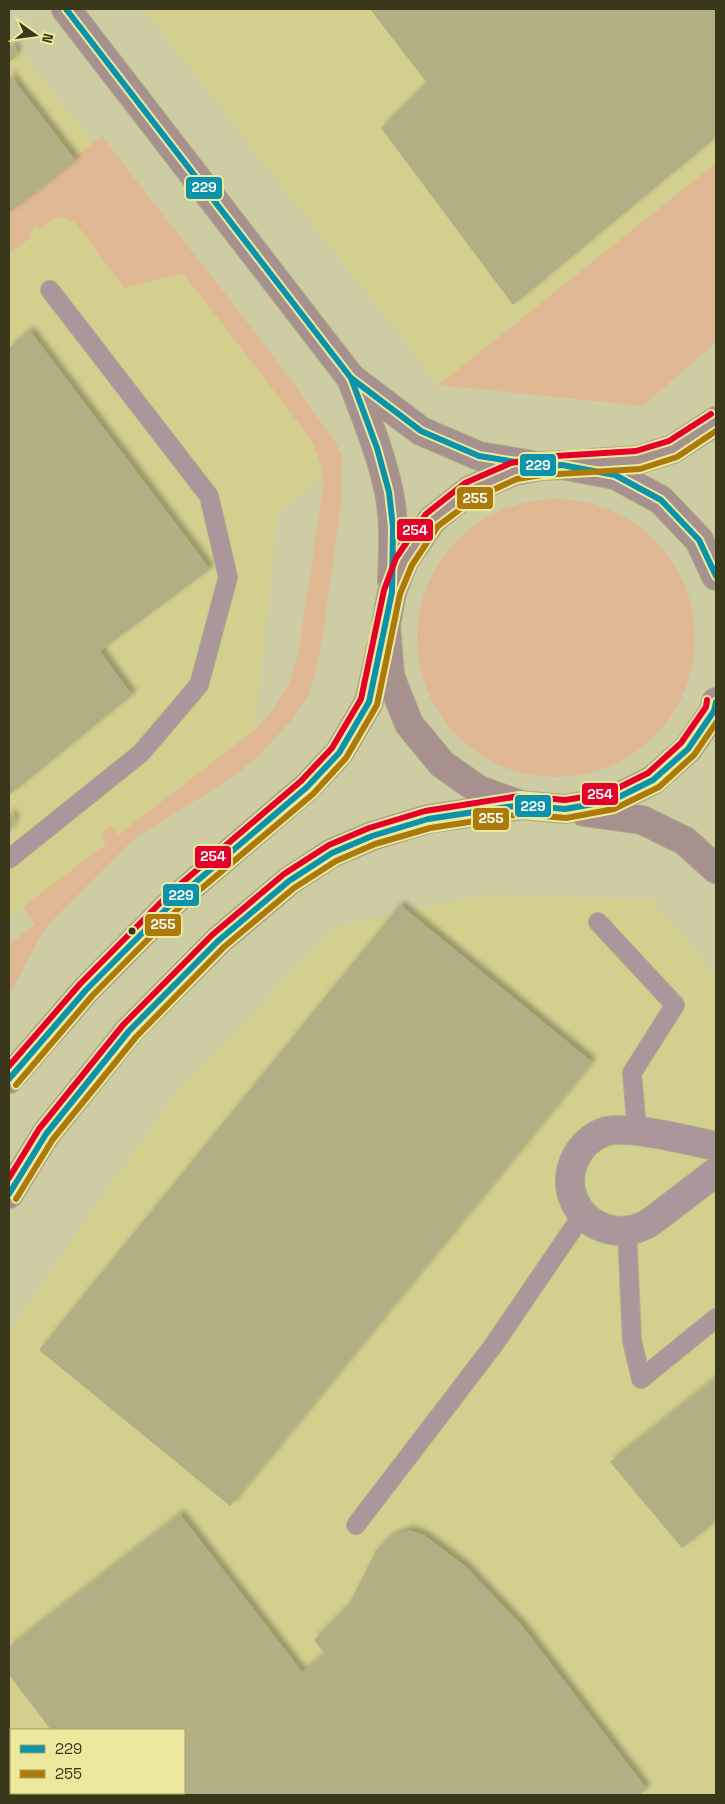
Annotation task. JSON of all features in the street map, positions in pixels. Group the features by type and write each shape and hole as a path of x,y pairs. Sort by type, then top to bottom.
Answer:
{"main road":[{"path":"66,9 351,378 421,431 479,456 614,475 661,500 700,540 716,576"},
{"path":"9,1079 86,990 176,899 307,787 339,752 369,702 392,592 393,527 389,492 377,448 351,378"},
{"path":"392,592 404,561 432,520 470,490 514,471 552,466 638,460 673,449 716,421"},
{"path":"386,625 390,676 409,724 442,764 479,790 521,806"},
{"path":"565,809 611,801 653,780 688,749 714,710 716,702"},
{"path":"9,1194 46,1134 130,1032 218,941 289,881 332,853 372,836 428,819 521,806 565,809 642,820 685,841 716,869"}],"street":[{"path":"716,1146 621,1128 604,1132 589,1139 578,1152 572,1167 570,1184 574,1200 583,1214 595,1225 611,1231 627,1231 644,1226 716,1172"}],"lane":[{"path":"9,859 141,753 199,685 228,577 209,496 50,290"},
{"path":"598,922 675,1005 632,1073 637,1131"},
{"path":"356,1525 493,1346 583,1214"},
{"path":"627,1231 632,1340 641,1379 716,1318"}],"shaded area":[{"path":"143,9 716,9 716,163 439,385"},
{"path":"9,35 341,463 278,513 253,741 9,919"},
{"path":"102,136 251,327 337,445 342,458 342,497 322,640 314,678 307,697 290,722 256,758 233,777 135,838 50,923 38,941 9,996 9,945 35,924 23,907 106,844 100,835 110,826 118,835 256,729 273,710 289,684 298,655 324,481 317,454 304,430 183,273 124,288 76,223 58,216 40,228 37,225 28,233 31,237 9,254 9,209"},
{"path":"716,163 716,342 643,406 439,385"},
{"path":"556,499 596,505 622,515 644,530 664,550 679,572 685,585 692,611 695,638 689,678 679,704 664,726 644,746 622,761 609,767 583,774 556,777 516,771 490,761 468,746 448,726 433,704 427,691 420,665 417,638 423,598 433,572 448,550 468,530 490,515 503,509 529,502"},
{"path":"483,895 651,899 716,975 716,1795 9,1795 9,1331 175,1093 337,926"}],"building":[{"path":"370,9 716,9 716,137 513,305 381,128 427,83"},
{"path":"9,44 16,48 17,52 15,58 9,62"},
{"path":"9,74 76,161 9,213"},
{"path":"30,331 210,569 100,651 132,695 9,795 9,348"},
{"path":"9,811 15,819 9,836"},
{"path":"400,905 592,1062 230,1506 39,1350"},
{"path":"716,1378 716,1521 682,1548 610,1462"},
{"path":"180,1514 302,1672 325,1654 314,1640 348,1606 376,1551 390,1537 409,1530 425,1536 466,1567 522,1626 646,1788 640,1795 102,1795 185,1794 185,1729 50,1729 9,1675 9,1647"}],"transit line":[{"name":"229","path":"66,9 351,378 421,431 479,456 541,466 562,465 615,475 661,500 699,540 716,576"},
{"name":"229","path":"9,1079 86,990 176,899 307,787 339,753 369,702 392,592 393,527 389,492 377,448 351,378"},
{"name":"254","path":"9,1066 80,984 170,893 301,781 332,748 361,699 384,590 396,558 426,514 465,483 511,463 540,457 636,451 669,441 711,414"},
{"name":"255","path":"16,1085 92,996 182,905 313,794 346,758 377,705 400,594 412,565 438,526 475,498 517,479 542,475 640,469 677,457 716,431"},
{"name":"254","path":"9,1178 39,1129 123,1025 212,935 284,874 329,845 369,828 425,811 520,796 565,800 608,793 648,773 681,743 706,707 707,700"},
{"name":"229","path":"9,1194 46,1134 129,1031 218,941 289,881 332,853 372,836 428,819 521,805 565,809 611,801 653,780 688,749 714,711 716,702"},
{"name":"255","path":"16,1199 53,1139 136,1037 224,947 294,888 336,861 375,844 430,828 521,814 566,818 614,809 659,787 694,755 716,723"}]}
